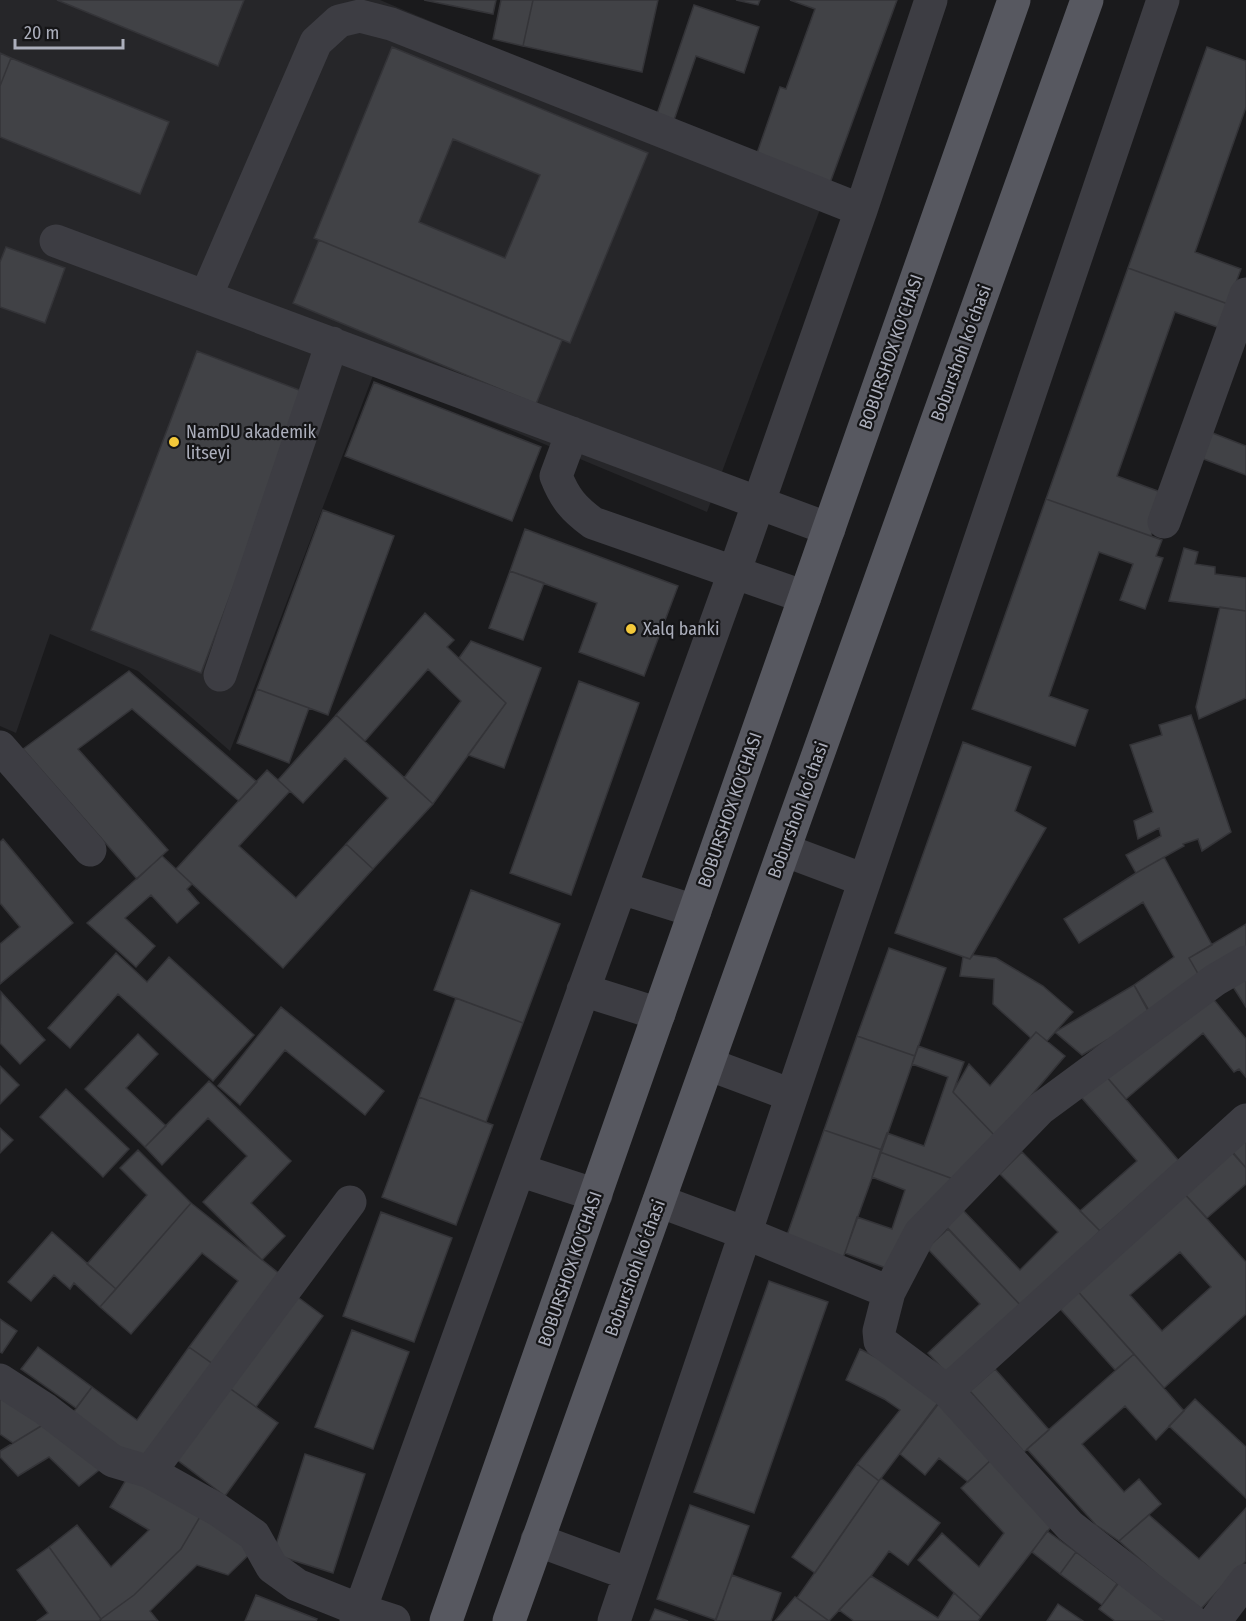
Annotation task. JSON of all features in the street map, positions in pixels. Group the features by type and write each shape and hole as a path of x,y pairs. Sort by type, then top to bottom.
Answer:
{"main road":[{"name":"BOBURSHOX KO'CHASI","path":"447,1621 1014,0"},
{"name":"Boburshoh koʻchasi","path":"509,1621 1087,0"}],"street":[{"path":"358,1616 759,503 931,0"},
{"path":"614,1621 1163,0"},
{"path":"206,296 316,42 339,21 360,16 391,24 861,210"},
{"path":"56,241 829,529"},
{"path":"1164,522 1246,294"},
{"path":"220,675 332,343"},
{"path":"572,433 556,476 562,492 575,509 593,524 805,597"},
{"path":"0,747 90,850"},
{"path":"784,850 864,880"},
{"path":"621,888 695,911"},
{"path":"1192,1621 1070,1526 947,1390 880,1341 879,1331 889,1292 920,1233 1040,1109 1215,980 1246,962"},
{"path":"584,990 659,1014"},
{"path":"708,1064 791,1095"},
{"path":"947,1390 1246,1120"},
{"path":"519,1170 596,1195"},
{"path":"659,1201 745,1233 889,1292"},
{"path":"150,1472 350,1202"},
{"path":"0,1380 45,1409 113,1461 150,1472 218,1510 254,1535 272,1567 297,1585 358,1616 394,1621"},
{"path":"537,1540 629,1574"},
{"path":"1215,1621 1246,1580"}],"shaded area":[{"name":"NamDU akademik litseyi","path":"0,0 380,0 828,188 707,512 374,373 230,751 138,671 50,634 16,733 0,726"}],"building":[{"path":"57,0 244,0 218,66"},
{"path":"424,0 496,0 493,14"},
{"path":"501,0 533,0 523,46 493,39"},
{"path":"533,0 658,0 642,72 523,46"},
{"path":"736,0 760,0 758,5"},
{"path":"790,0 897,0 830,183 756,156 780,87 786,89 815,9"},
{"path":"694,5 759,27 744,73 696,56 674,120 657,114"},
{"path":"392,47 648,153 570,343 314,238","holes":["453,139 540,175 505,258 419,222"]},
{"path":"1207,47 1246,61 1246,107 1195,252 1241,269 1228,304 1128,268"},
{"path":"0,53 11,58 0,86"},
{"path":"11,58 169,122 140,194 0,137 0,86"},
{"path":"319,240 562,340 536,404 293,303"},
{"path":"6,247 65,268 45,323 0,307 0,262"},
{"path":"1128,268 1228,304 1220,328 1175,312 1117,476 1166,494 1151,536 1046,499"},
{"path":"197,351 307,393 201,673 91,630"},
{"path":"374,382 541,447 512,521 345,456"},
{"path":"1210,432 1246,446 1246,475 1201,458"},
{"path":"1046,499 1162,540 1156,556 1163,558 1145,609 1120,600 1133,564 1099,552 1049,696 1088,710 1075,746 972,709"},
{"path":"323,510 394,536 328,715 257,689"},
{"path":"525,529 678,586 644,676 579,652 597,603 510,571"},
{"path":"1184,548 1198,552 1195,564 1215,567 1215,574 1246,578 1246,611 1169,601"},
{"path":"510,571 544,583 523,640 489,628"},
{"path":"1220,607 1246,611 1246,698 1199,719 1196,707"},
{"path":"425,613 454,640 447,647 506,703 433,804 404,778 461,701 428,669 365,741 336,715"},
{"path":"471,641 541,668 504,768 468,755 506,703 459,658"},
{"path":"129,671 257,782 239,801 132,709 78,749 168,850 137,879 23,749"},
{"path":"579,681 639,703 571,895 510,873"},
{"path":"257,689 309,708 289,763 237,743"},
{"path":"336,715 433,804 373,869 346,844 388,798 345,758 303,803 278,780"},
{"path":"1191,715 1231,832 1202,851 1198,839 1183,844 1184,846 1136,873 1126,855 1161,836 1159,828 1138,839 1134,821 1153,812 1130,745 1162,735 1159,725"},
{"path":"963,742 1031,767 1015,811 1046,828 970,959 895,933"},
{"path":"267,770 290,791 239,846 296,898 346,844 373,869 283,968 176,869"},
{"path":"3,839 73,923 0,984 0,944 20,927 0,903 0,842"},
{"path":"162,856 192,884 187,889 199,903 177,923 151,895 125,918 155,946 136,967 87,923"},
{"path":"1164,857 1212,945 1189,958 1204,984 1153,1020 1134,985 1174,957 1143,902 1079,943 1064,919"},
{"path":"471,890 560,924 523,1023 434,990"},
{"path":"1246,924 1246,958 1204,984 1189,958"},
{"path":"889,948 946,968 915,1056 857,1036"},
{"path":"116,953 147,982 169,957 254,1035 213,1081 118,994 70,1048 48,1028"},
{"path":"973,955 996,958 1043,986 1073,1012 1047,1041 1036,1032 1031,1038 993,1004 994,979 960,976 963,957 970,959"},
{"path":"1246,968 1246,1007 1228,979"},
{"path":"1134,985 1151,1014 1082,1055 1055,1032"},
{"path":"1206,990 1246,1039 1246,1077 1239,1069 1234,1072 1203,1033 1126,1099 1105,1075"},
{"path":"1,992 45,1040 20,1064 0,1043"},
{"path":"456,998 523,1023 486,1122 419,1097"},
{"path":"281,1007 384,1091 365,1115 285,1050 240,1105 218,1086"},
{"path":"1036,1032 1065,1056 996,1137 953,1092 969,1064 990,1086"},
{"path":"138,1034 158,1054 126,1088 166,1126 145,1147 85,1089"},
{"path":"857,1036 915,1056 882,1150 824,1130"},
{"path":"918,1046 964,1062 953,1092 996,1137 956,1180 880,1152 887,1133 924,1146 948,1077 912,1064"},
{"path":"0,1066 19,1085 0,1104"},
{"path":"1105,1075 1179,1161 1100,1231 1080,1211 1137,1161 1081,1097"},
{"path":"209,1081 291,1161 251,1203 285,1236 262,1260 203,1202 247,1156 208,1118 162,1165 145,1147"},
{"path":"66,1089 129,1149 103,1177 40,1117"},
{"path":"419,1097 493,1125 456,1225 382,1197"},
{"path":"0,1128 13,1140 0,1153"},
{"path":"824,1130 882,1150 843,1258 786,1238"},
{"path":"1246,1137 1246,1168 1231,1150"},
{"path":"1228,1148 1246,1168 1246,1184 1207,1218 1181,1190"},
{"path":"138,1150 191,1203 116,1289 87,1264 147,1195 120,1168"},
{"path":"880,1152 956,1180 894,1271 845,1253 857,1217 892,1229 905,1190 872,1177"},
{"path":"1022,1152 1100,1231 1023,1308 944,1224 961,1208 1020,1270 1058,1232 1000,1174"},
{"path":"1181,1190 1246,1262 1246,1314 1164,1388 1074,1287","holes":["1180,1252 1211,1287 1162,1331 1130,1295"]},
{"path":"191,1203 286,1279 220,1369 189,1347 238,1281 202,1253 131,1334 100,1307"},
{"path":"381,1212 452,1238 414,1342 343,1316"},
{"path":"948,1229 1023,1308 950,1377 928,1353 980,1304 927,1248"},
{"path":"52,1232 116,1289 100,1307 74,1283 70,1289 54,1275 31,1301 8,1282"},
{"path":"769,1281 828,1302 754,1513 694,1492"},
{"path":"1074,1287 1134,1354 1115,1370 1055,1303"},
{"path":"295,1295 323,1316 256,1407 228,1387"},
{"path":"0,1319 17,1331 2,1353 0,1352"},
{"path":"352,1330 409,1352 373,1449 315,1427"},
{"path":"38,1347 92,1387 76,1408 21,1369"},
{"path":"189,1347 220,1369 147,1469 72,1414 92,1387 137,1420"},
{"path":"860,1349 899,1369 941,1399 879,1481 857,1464 900,1410 884,1399 846,1380"},
{"path":"1134,1354 1184,1411 1156,1440 1125,1406 1082,1444 1124,1492 1139,1479 1161,1504 1119,1541 1096,1525 1027,1449"},
{"path":"995,1369 1049,1430 1024,1452 970,1391"},
{"path":"0,1386 51,1420 13,1443 0,1434"},
{"path":"228,1387 278,1423 225,1496 176,1459"},
{"path":"1195,1399 1246,1447 1246,1498 1169,1426"},
{"path":"939,1403 993,1458 968,1482 939,1458 925,1475 900,1454"},
{"path":"51,1420 103,1467 79,1486 49,1457 18,1476 0,1457 0,1451"},
{"path":"305,1454 365,1474 333,1573 273,1554"},
{"path":"993,1458 1054,1523 981,1617 918,1560 942,1533 979,1567 1004,1533 961,1488"},
{"path":"857,1464 879,1481 815,1573 792,1557"},
{"path":"133,1468 204,1510 181,1549 134,1595 101,1619 49,1547 77,1525 111,1567 149,1530 110,1507"},
{"path":"881,1478 940,1523 908,1565 889,1551 871,1576 829,1621 797,1598"},
{"path":"690,1505 749,1526 716,1620 657,1599"},
{"path":"1246,1508 1246,1561 1199,1611 1119,1541 1149,1515 1199,1559"},
{"path":"204,1510 257,1547 228,1575 197,1565 150,1611 158,1621 102,1621 101,1619 134,1595 181,1549"},
{"path":"1047,1531 1076,1552 1060,1574 1032,1552"},
{"path":"49,1547 101,1619 99,1621 37,1621 48,1613 17,1570"},
{"path":"1076,1552 1118,1584 1102,1605 1060,1574"},
{"path":"732,1575 781,1593 771,1621 715,1621"},
{"path":"871,1576 938,1618 954,1593 981,1617 978,1621 854,1621 839,1610"},
{"path":"1121,1578 1178,1621 1115,1621 1099,1609"},
{"path":"256,1595 317,1619 316,1621 245,1621"},
{"path":"795,1597 797,1598 829,1621 775,1621"},
{"path":"1058,1604 1083,1621 1047,1621"},
{"path":"655,1609 688,1621 650,1621"}],"place":[{"name":"NamDU akademik litseyi","path":"174,442"},
{"name":"Xalq banki","path":"631,629"}]}
